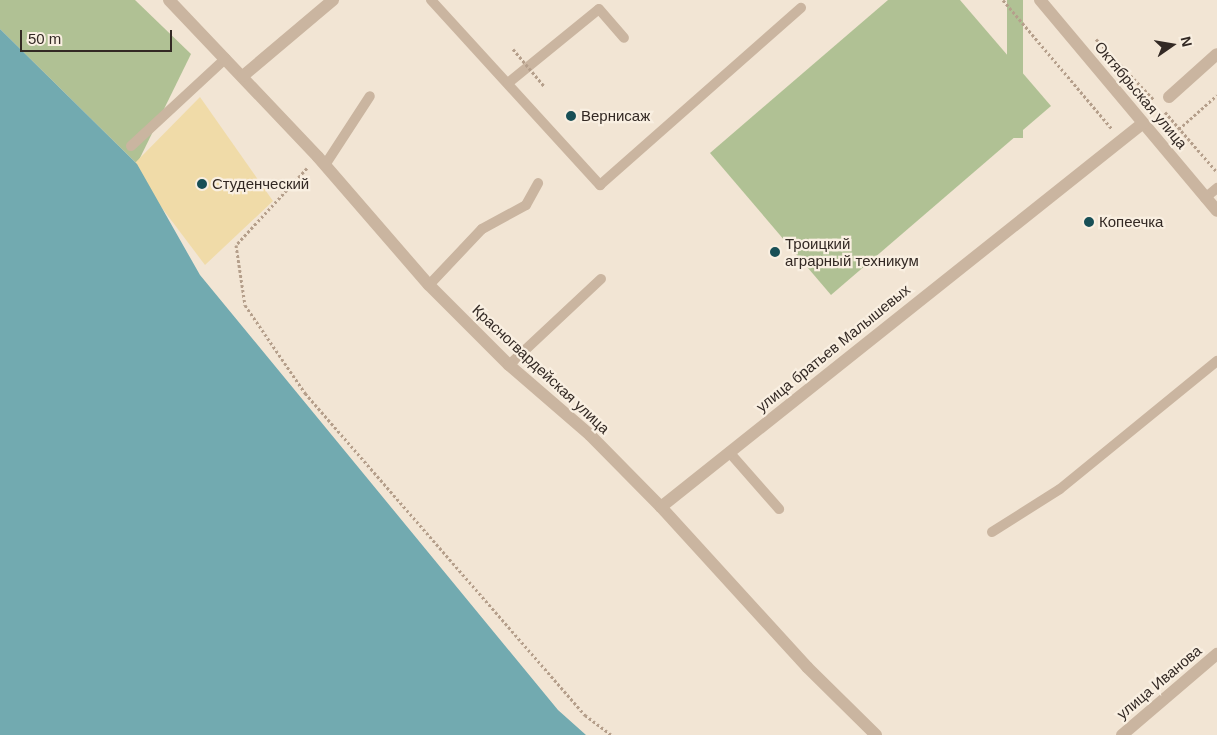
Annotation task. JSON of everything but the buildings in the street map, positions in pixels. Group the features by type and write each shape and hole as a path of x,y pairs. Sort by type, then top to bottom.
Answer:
{"street":[{"name":"Красногвардейская улица","path":"169,0 322,161 428,284 509,365 590,435 661,507 807,667 876,735"},
{"path":"243,76 333,0"},
{"name":"Октябрьская улица","path":"1040,0 1217,211"},
{"path":"1169,98 1217,54"},
{"name":"улица братьев Малышевых","path":"661,507 1142,122"},
{"name":"улица Иванова","path":"1122,735 1217,654"}],"lane":[{"path":"431,0 600,184 801,8"},
{"path":"508,83 599,9 624,38"},
{"path":"131,146 226,58"},
{"path":"322,161 370,96"},
{"path":"428,284 482,229 526,205 538,183"},
{"path":"1205,198 1217,188"},
{"path":"509,365 601,279"},
{"path":"992,532 1060,489 1217,361"},
{"path":"729,452 779,509"}],"path":[{"path":"1003,0 1121,140"},
{"path":"1093,36 1180,129 1217,172"},
{"path":"513,49 544,86"},
{"path":"1180,129 1217,96"},
{"path":"322,161 236,245 245,305 305,393 585,715 612,735"}],"green space":[{"path":"0,0 135,0 191,54 137,164 0,29"},
{"path":"888,0 960,0 1051,106 831,295 710,153"},
{"path":"1007,0 1023,0 1023,138 1007,138"}],"sand":[{"name":"Студенческий","path":"200,97 273,201 205,265 131,167"}],"water":[{"path":"0,29 137,164 200,275 558,710 586,735 0,735"}],"place":[{"name":"Вернисаж","path":"571,116"},
{"name":"Студенческий","path":"202,184"},
{"name":"Копеечка","path":"1089,222"},
{"name":"Троицкий аграрный техникум","path":"775,252"}]}
